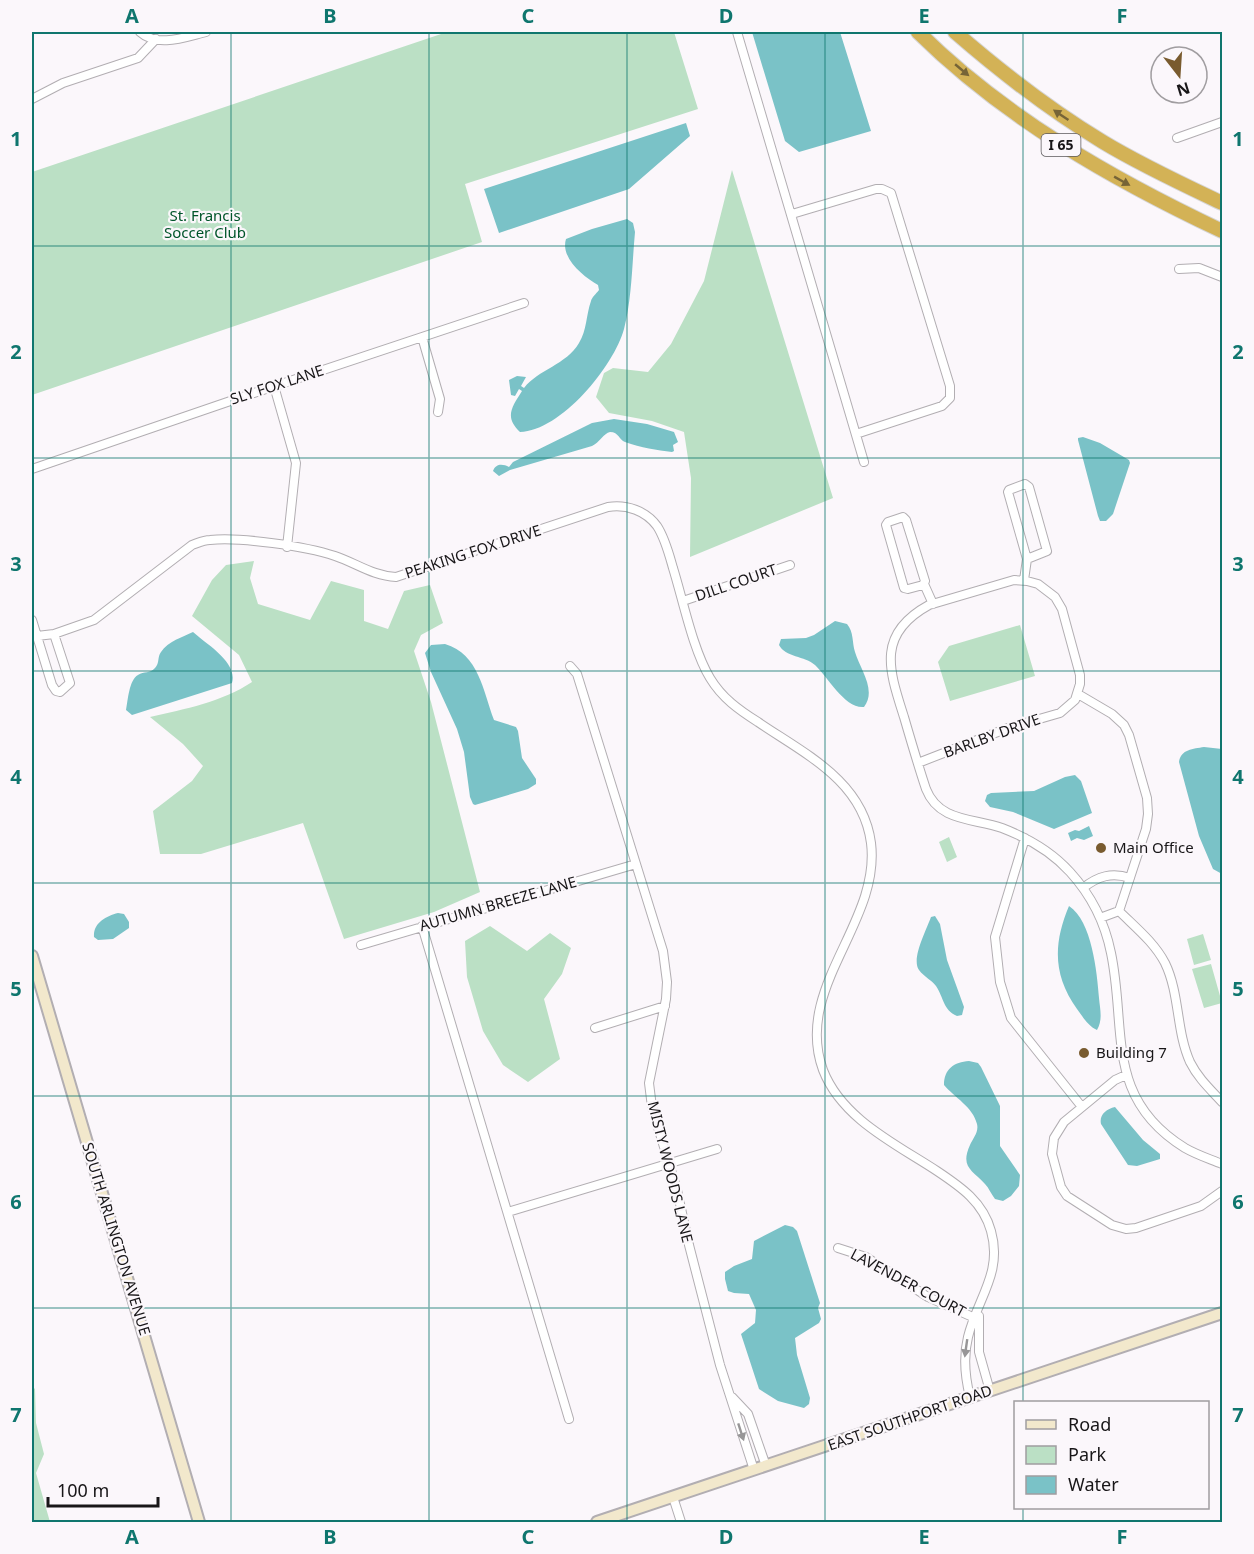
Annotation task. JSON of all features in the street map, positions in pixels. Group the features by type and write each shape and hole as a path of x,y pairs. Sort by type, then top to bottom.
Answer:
{"highway":[{"name":"I 65","path":"918,32 999,101 1044,134 1132,186 1222,231"},
{"name":"I 65","path":"955,32 1061,115 1132,158 1222,203"}],"main road":[{"name":"SOUTH ARLINGTON AVENUE","path":"32,956 200,1522"},
{"name":"EAST SOUTHPORT ROAD","path":"597,1522 1222,1313"}],"street":[{"path":"140,32 144,36 165,41 206,32"},
{"path":"737,32 864,462"},
{"path":"32,99 63,83 138,58 156,39"},
{"path":"1177,138 1222,122"},
{"path":"792,214 876,189 891,193 950,386 950,398 942,406 856,434"},
{"path":"1179,269 1199,268 1222,277"},
{"name":"SLY FOX LANE","path":"32,469 524,303"},
{"path":"422,337 440,399 438,411"},
{"path":"274,386 296,463 287,547"},
{"path":"1024,580 1027,559 1008,493 1009,489 1025,484 1029,487 1047,551 1027,559"},
{"name":"PEAKING FOX DRIVE","path":"37,636 54,634 94,620 192,545 206,540 215,539 317,551 338,557 380,576 396,577 608,507 620,506 639,511 647,516 657,526 668,548 702,663 717,689 740,711 837,777 855,799 865,817 872,848 871,873 866,894 821,1002 817,1032 819,1054 832,1088 853,1114 957,1184 981,1208 992,1234 994,1254 992,1274 976,1319"},
{"path":"924,584 904,588 886,526 888,522 903,517 906,519 924,584 933,604"},
{"name":"DILL COURT","path":"683,601 790,565"},
{"path":"1119,911 1146,829 1149,814 1147,796 1124,725 1112,714 1078,694 1080,675 1062,609 1055,597 1038,584 1014,580 933,604 916,612 906,621 893,643 891,671 929,796 945,813 1002,828 1025,838 1062,864 1083,888 1100,918 1108,941 1113,962 1121,1051 1126,1076 1139,1102 1161,1130 1187,1149 1222,1164"},
{"path":"32,620 52,685 56,691 65,690 70,683 54,634"},
{"name":"MISTY WOODS LANE","path":"570,666 577,674 663,951 667,982 665,1006 649,1083 652,1107 677,1191 703,1300 729,1394 754,1470"},
{"name":"BARLBY DRIVE","path":"918,763 1008,728 1060,713 1078,694"},
{"path":"1025,838 995,938 1000,982 1011,1018 1082,1107"},
{"name":"AUTUMN BREEZE LANE","path":"361,945 636,864"},
{"path":"1083,888 1113,874 1130,878"},
{"path":"1100,918 1119,911"},
{"path":"1119,911 1151,943 1164,962 1172,984 1190,1061 1201,1080 1222,1101"},
{"path":"422,926 569,1419"},
{"path":"595,1028 665,1006"},
{"path":"1126,1076 1115,1080 1064,1122 1053,1140 1052,1154 1061,1187 1068,1196 1110,1224 1121,1228 1136,1228 1201,1206 1222,1191"},
{"path":"508,1212 717,1149"},
{"name":"LAVENDER COURT","path":"838,1248 866,1257 928,1297 976,1319"},
{"path":"976,1319 979,1352 990,1391"},
{"path":"970,1397 965,1357 968,1337 976,1319"},
{"path":"729,1394 748,1414 766,1466"},
{"path":"673,1497 681,1522"}],"green space":[{"name":"St. Francis Soccer Club","path":"447,32 674,32 698,109 465,184 482,242 32,395 32,172"},
{"path":"732,170 833,498 690,557 691,478 684,432 652,421 609,413 596,397 604,373 613,368 648,372 671,344 704,281"},
{"path":"254,561 250,578 258,604 310,620 331,581 364,590 364,621 388,629 404,591 430,585 443,623 421,635 414,651 431,702 480,892 434,912 344,939 303,823 201,854 160,854 153,811 192,781 203,766 183,744 150,717 216,700 252,682 239,655 192,616 212,580 226,565"},
{"path":"1020,625 1035,676 950,701 938,662 949,646"},
{"path":"949,837 957,857 947,862 939,842"},
{"path":"490,926 527,951 550,933 571,948 562,974 544,999 560,1059 528,1082 503,1065 483,1031 467,977 465,941"},
{"path":"1203,934 1211,960 1194,965 1187,939"},
{"path":"1211,964 1222,1003 1204,1008 1192,969"},
{"path":"32,1386 35,1389 36,1423 44,1454 36,1473 50,1522 32,1522"}],"water":[{"path":"752,32 840,32 871,131 799,152 785,141"},
{"path":"686,123 690,136 629,189 499,233 484,189"},
{"path":"627,219 633,223 635,232 629,305 618,344 598,378 568,409 536,429 520,432 512,422 511,412 522,391 519,389 515,396 511,395 509,380 517,376 526,377 521,386 524,388 574,350 584,333 589,306 599,290 598,285 580,272 570,260 566,253 566,239"},
{"path":"614,419 647,424 674,432 678,442 673,445 674,451 672,452 625,442 615,433 610,432 592,446 510,470 499,476 493,471 500,465 509,467 513,462 592,423"},
{"path":"1083,437 1100,443 1129,460 1130,463 1113,514 1106,521 1100,521 1098,516 1078,440"},
{"path":"835,621 847,624 851,630 855,652 868,687 868,700 864,707 850,703 844,698 811,662 786,652 779,645 781,639 806,638"},
{"path":"193,632 226,661 233,675 232,683 132,715 126,710 129,691 135,678 155,668 164,648"},
{"path":"445,644 456,649 473,665 483,686 494,720 516,727 522,758 536,779 536,784 528,789 473,804 464,752 457,729 431,672 425,653 431,645"},
{"path":"1204,747 1222,749 1222,874 1213,869 1199,836 1179,762 1185,752"},
{"path":"1075,775 1081,781 1092,813 1054,829 1013,812 990,807 985,801 987,795 991,793 1034,791"},
{"path":"1089,826 1093,836 1084,840 1077,838 1071,841 1068,833"},
{"path":"1069,906 1083,923 1092,948 1100,1010 1097,1030 1088,1024 1077,1009 1063,984 1060,971 1058,946"},
{"path":"118,913 124,914 129,922 129,928 113,939 98,940 94,937 94,932 101,921"},
{"path":"935,916 940,924 947,960 964,1007 962,1015 957,1016 949,1010 936,986 919,970 917,965 923,937 931,917"},
{"path":"969,1061 978,1063 981,1067 1000,1106 1000,1146 1020,1175 1019,1186 1011,1196 1003,1201 995,1199 969,1168 967,1152 977,1124 972,1112 944,1085 944,1079 951,1067"},
{"path":"1115,1107 1143,1140 1160,1154 1160,1159 1137,1166 1128,1165 1101,1124 1104,1113"},
{"path":"785,1225 797,1231 820,1303 819,1323 795,1338 797,1355 810,1398 809,1404 804,1408 778,1401 759,1389 741,1334 755,1323 756,1310 749,1294 728,1291 725,1279 725,1272 752,1259 754,1241"}],"place":[{"name":"Main Office","path":"1101,848"},
{"name":"Building 7","path":"1084,1053"}]}
